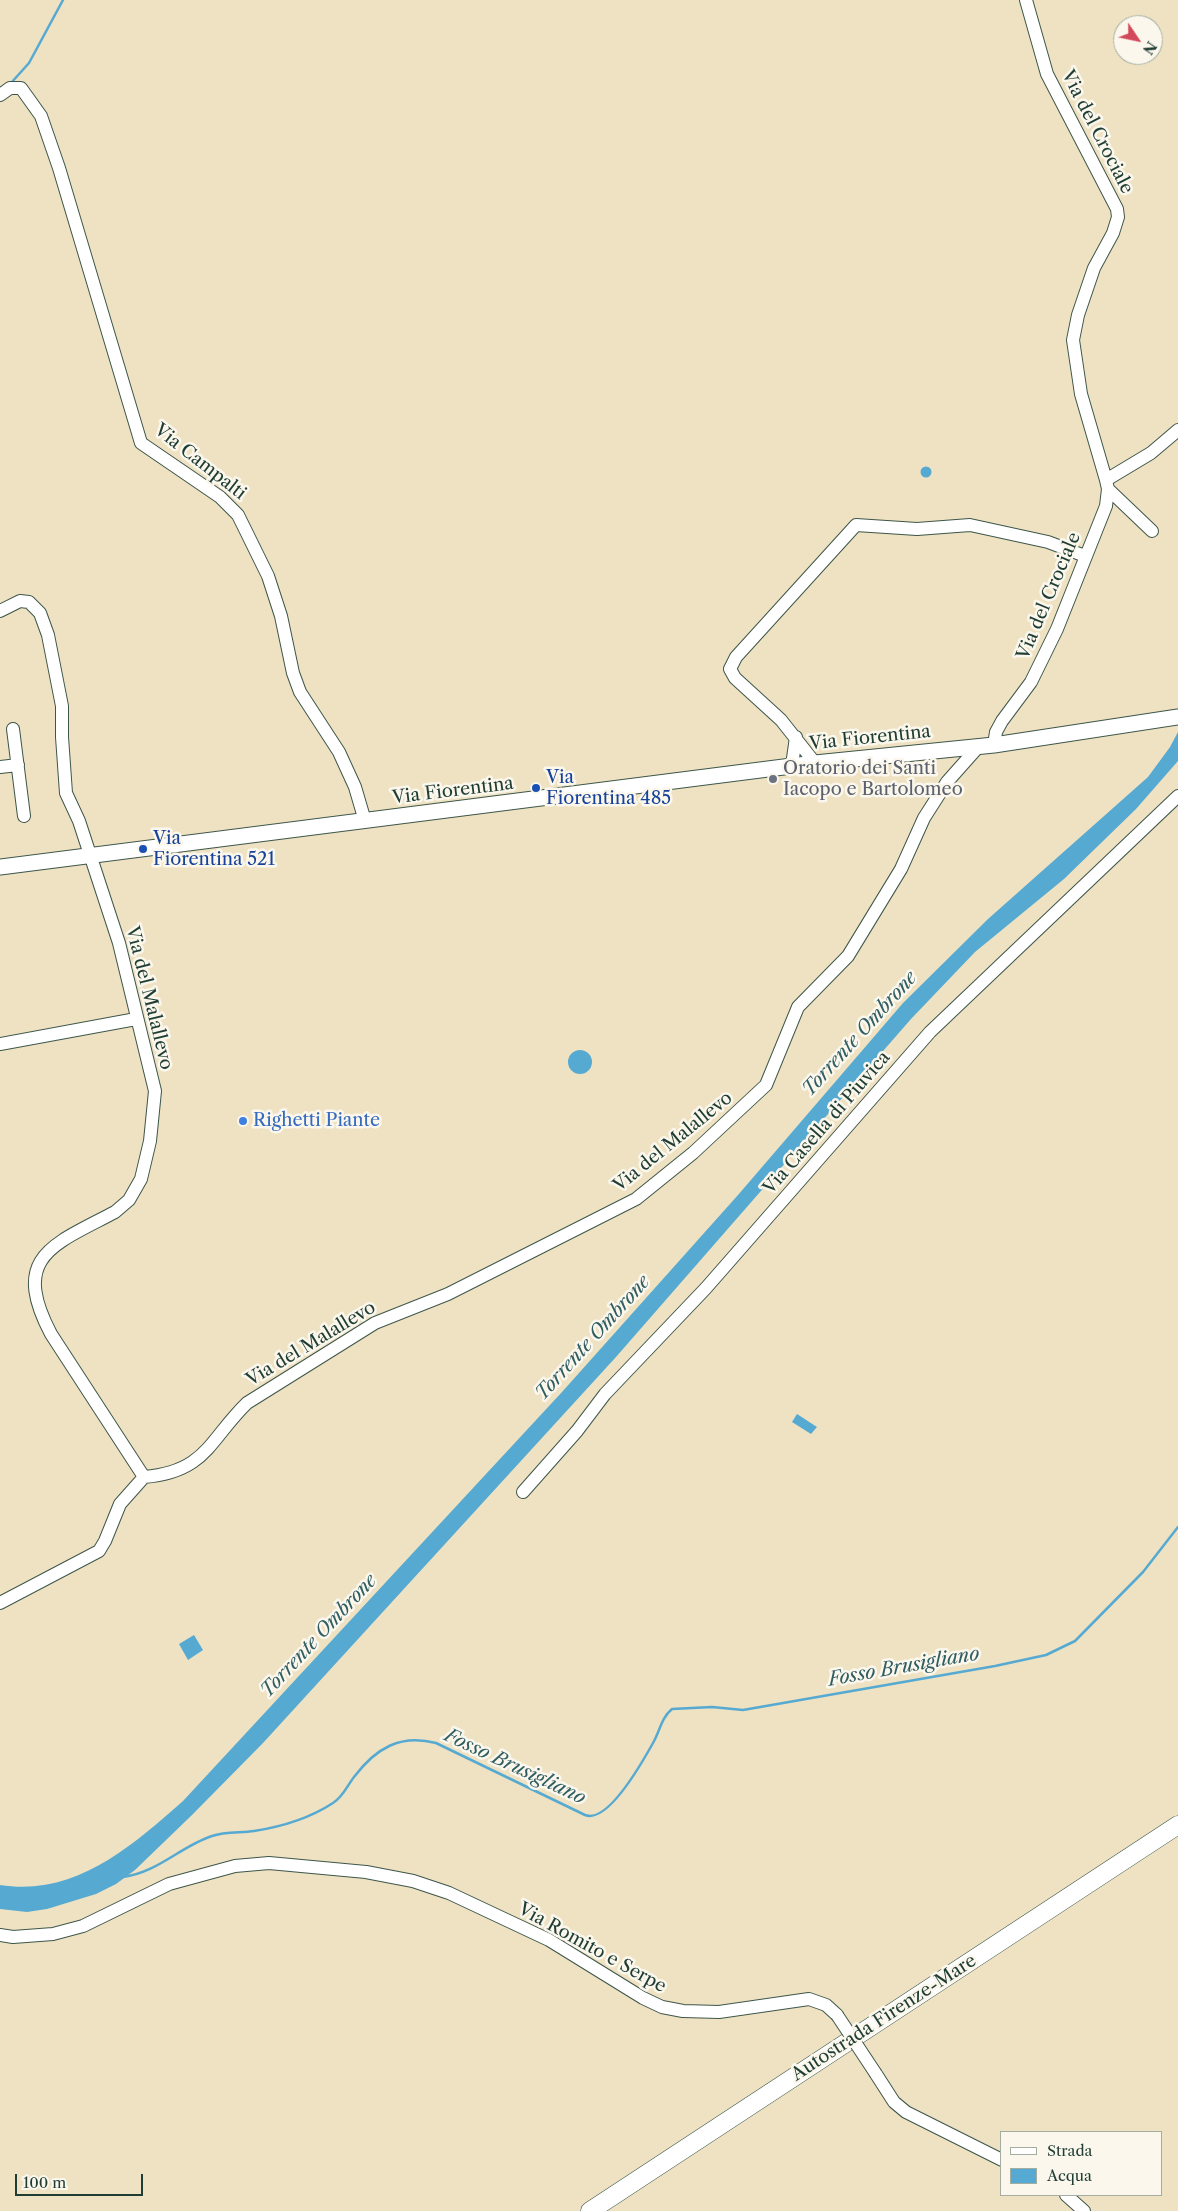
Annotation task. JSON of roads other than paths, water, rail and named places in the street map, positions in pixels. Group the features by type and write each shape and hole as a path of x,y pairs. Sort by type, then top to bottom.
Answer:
{"highway":[{"name":"Autostrada Firenze-Mare","path":"590,2211 1178,1825"},
{"name":"Autostrada Firenze-Mare","path":"612,2211 1178,1840"}],"main road":[{"name":"Via Fiorentina","path":"0,868 815,762 994,745 1173,718"}],"street":[{"name":"Via del Crociale","path":"994,745 996,732 1031,682 1057,629 1104,510 1107,485 1081,394 1074,355 1074,333 1094,268 1113,233 1118,217 1117,209 1046,74 1026,0"},
{"name":"Via Campalti","path":"0,95 10,88 21,88 41,116 59,168 141,443 220,497 238,515 268,576 281,616 293,673 300,692 339,752 355,787 365,821"},
{"path":"1152,531 1107,485 1151,453 1178,430"},
{"path":"815,762 774,712 732,676 730,669 736,656 856,525 918,529 970,525 1048,542 1085,556"},
{"name":"Via del Malallevo","path":"0,611 20,601 29,602 40,613 48,635 62,706 66,793 90,856 119,943 136,1020 155,1091 150,1141 141,1178 124,1206 62,1240 45,1254 37,1268 35,1292 39,1308 51,1334 144,1477 163,1476 188,1466 203,1455 232,1417 247,1403 375,1323 448,1294 636,1199 693,1153 766,1085 798,1007 848,956 901,869 924,818 948,782 978,746"},
{"path":"13,729 24,816"},
{"path":"792,766 796,738"},
{"path":"0,767 18,765"},
{"name":"Via Casella di Piuvica","path":"523,1492 577,1431 605,1394 706,1288 930,1032 1178,796"},
{"path":"0,1044 136,1020"},
{"path":"0,1604 99,1551 120,1504 144,1477"},
{"name":"Via Romito e Serpe","path":"0,1935 13,1937 53,1934 83,1926 169,1884 235,1866 269,1863 366,1872 413,1882 449,1893 549,1940 642,1998 662,2007 683,2011 719,2012 809,1999 826,2005 837,2015 894,2102 906,2112 1000,2159"},
{"path":"1067,2196 1084,2211"}],"water":[{"path":"926,466 932,472 926,478 920,472"},
{"path":"1178,732 1178,761 1136,809 1064,879 975,952 911,1019 616,1357 263,1743 192,1815 135,1870 116,1884 96,1894 47,1909 27,1912 0,1909 0,1885 27,1887 77,1876 100,1865 122,1851 183,1801 562,1392 738,1195 903,1003 988,919 1148,777 1170,747"},
{"path":"580,1050 585,1051 591,1057 591,1067 585,1073 580,1074 575,1073 569,1067 568,1062 569,1057 575,1051"},
{"path":"797,1414 817,1427 811,1434 792,1422"},
{"path":"194,1635 203,1650 188,1660 179,1644"}],"waterway":[{"path":"11,83 29,63 63,0"},
{"name":"Fosso Brusigliano","path":"123,1877 135,1875 158,1865 201,1840 212,1836 222,1833 254,1831 274,1827 315,1813 340,1798 362,1767 380,1751 400,1742 411,1740 436,1743 585,1815 594,1815 604,1810 624,1789 648,1752 665,1716 672,1709 712,1707 743,1710 995,1666 1046,1655 1075,1641 1143,1572 1178,1527"}],"place":[{"name":"Oratorio dei Santi Iacopo e Bartolomeo","path":"773,779"},
{"name":"Via Fiorentina 485","path":"536,788"},
{"name":"Via Fiorentina 521","path":"143,849"},
{"name":"Righetti Piante","path":"243,1121"}],"water label":[{"name":"Torrente Ombrone","path":"860,1034"},
{"name":"Torrente Ombrone","path":"593,1338"},
{"name":"Torrente Ombrone","path":"319,1636"}]}
